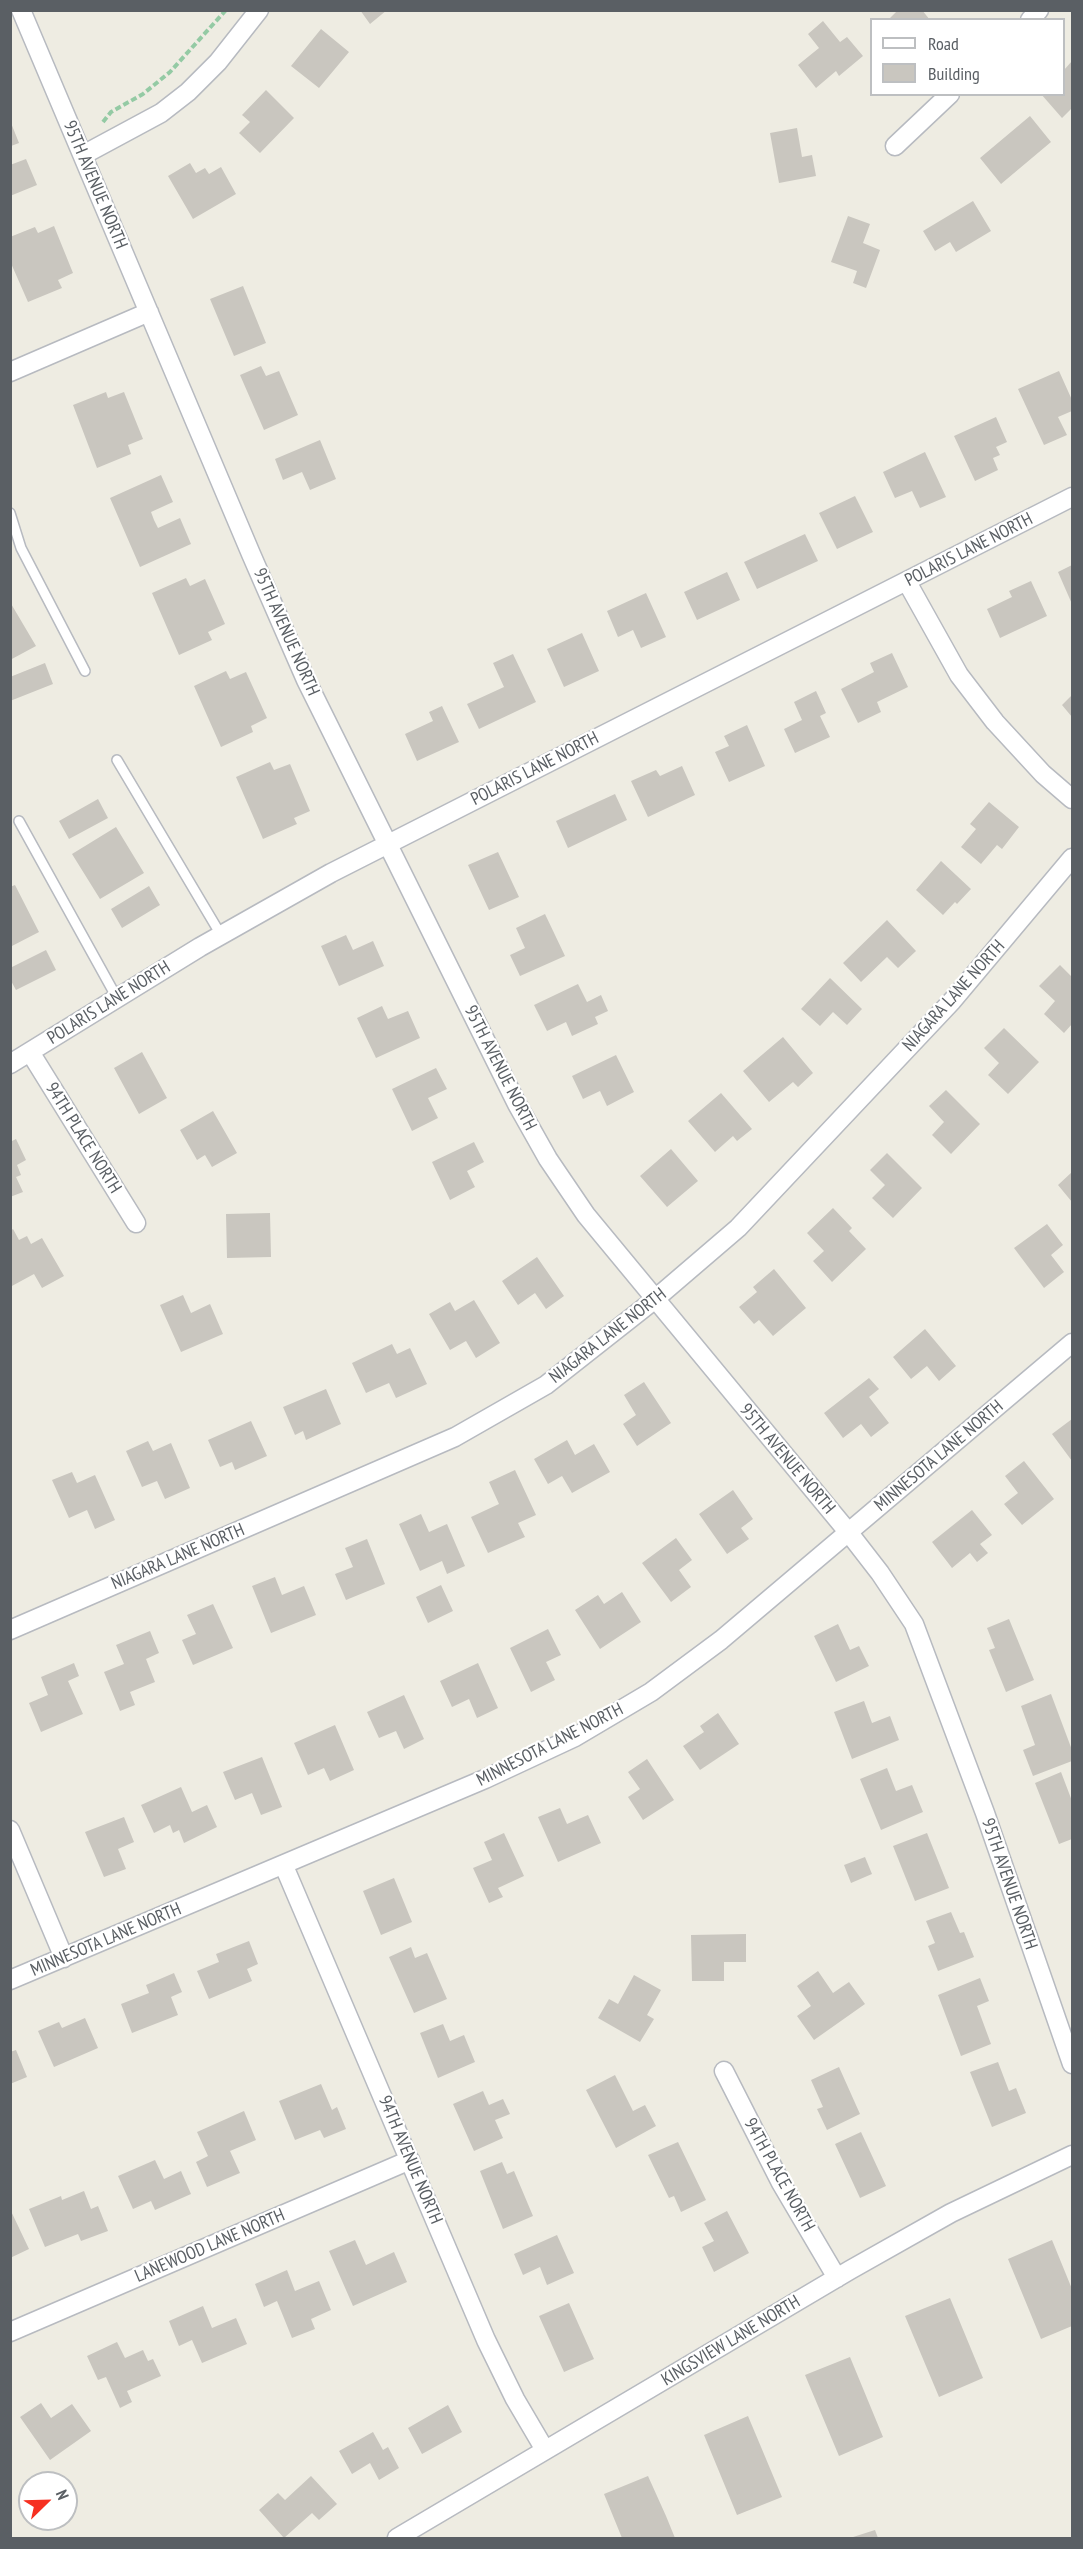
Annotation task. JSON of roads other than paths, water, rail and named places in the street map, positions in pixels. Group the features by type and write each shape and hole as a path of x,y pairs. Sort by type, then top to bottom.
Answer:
{"street":[{"name":"95TH AVENUE NORTH","path":"21,10 306,680 517,1104 548,1159 586,1215 849,1533 880,1573 914,1624 981,1802 1072,2064"},
{"path":"83,154 161,114 189,92 218,62 259,10"},
{"path":"895,146 948,96"},
{"path":"10,372 149,312"},
{"name":"POLARIS LANE NORTH","path":"11,1062 221,934 387,844 1072,497"},
{"path":"907,582 959,675 995,722 1043,774 1072,799"},
{"name":"NIAGARA LANE NORTH","path":"10,1629 455,1437 546,1385 654,1300 738,1228 795,1170 952,1000 1072,858"},
{"name":"94TH PLACE NORTH","path":"30,1052 136,1223"},
{"name":"MINNESOTA LANE NORTH","path":"10,1980 475,1784 555,1746 642,1698 721,1640 1072,1343"},
{"path":"10,1830 64,1958"},
{"name":"94TH AVENUE NORTH","path":"284,1866 486,2340 515,2399 545,2450"},
{"name":"94TH PLACE NORTH","path":"724,2071 781,2183 837,2278"},
{"name":"KINGSVIEW LANE NORTH","path":"397,2538 951,2213 1072,2155"},
{"name":"LANEWOOD LANE NORTH","path":"10,2332 410,2160"}],"lane":[{"path":"10,513 21,548 85,671"},
{"path":"117,760 221,934"},
{"path":"19,820 117,998"}]}
